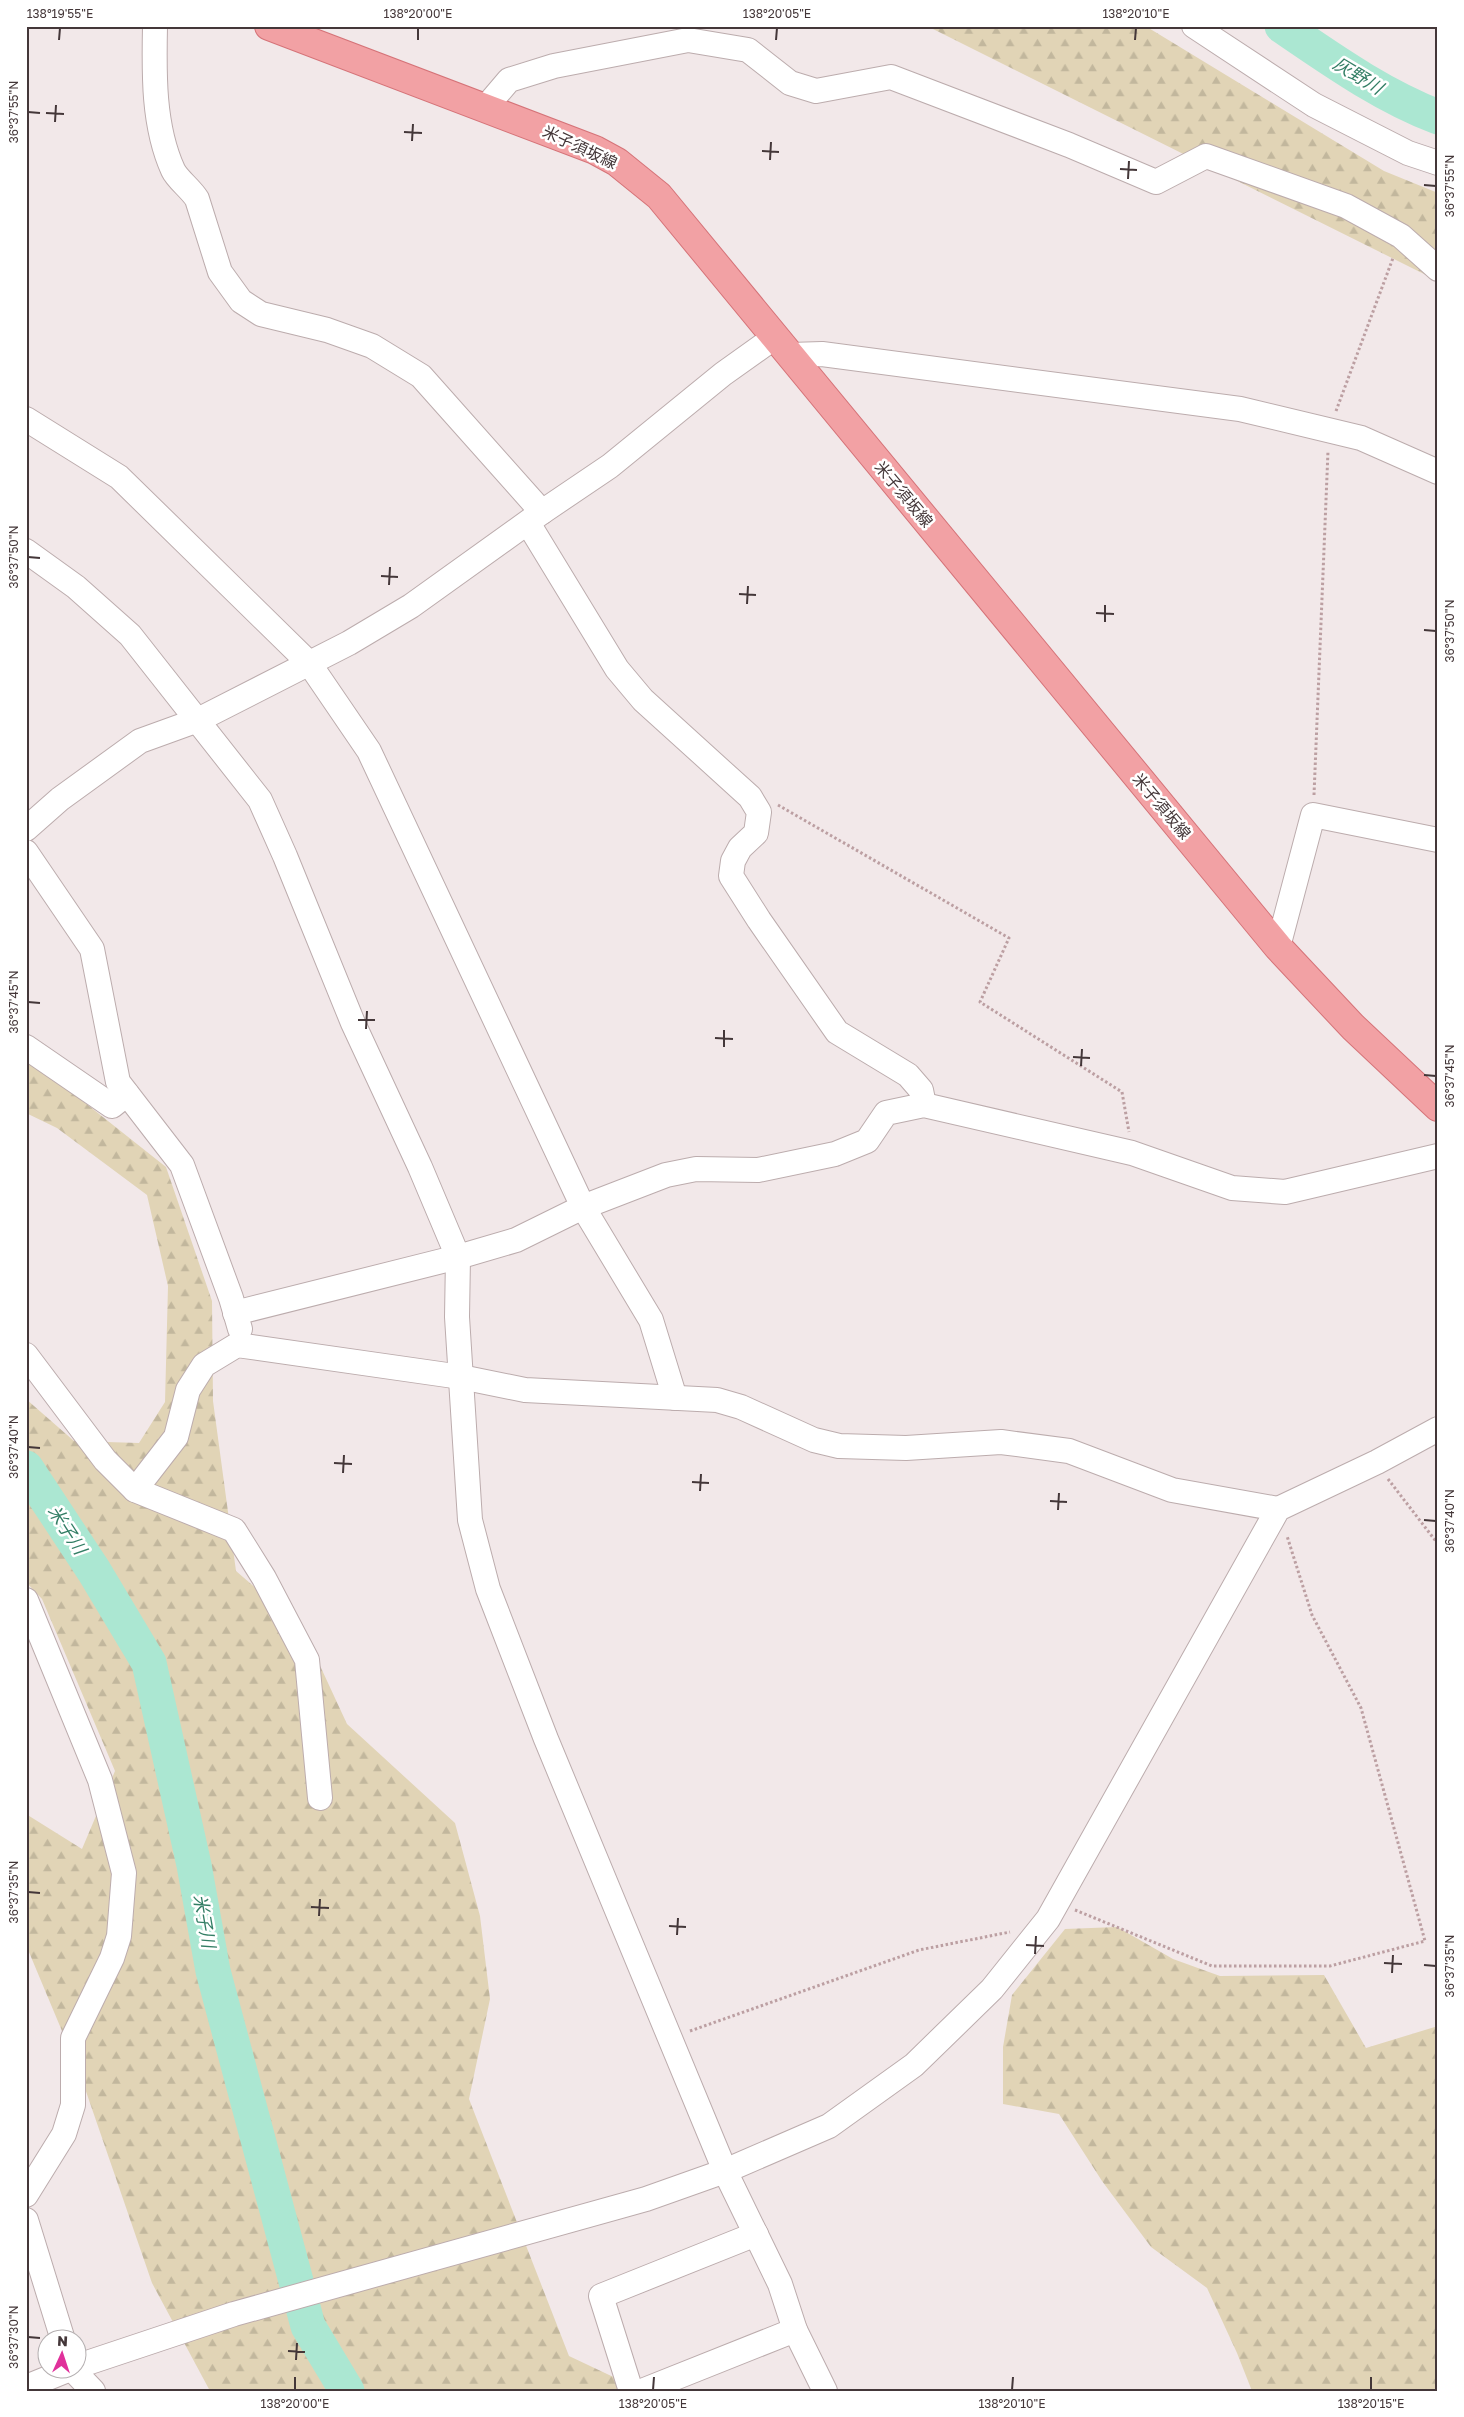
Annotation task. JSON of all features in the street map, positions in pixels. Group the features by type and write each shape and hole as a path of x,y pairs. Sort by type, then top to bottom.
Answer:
{"main road":[{"name":"米子須坂線","path":"269,26 595,150 624,168 659,196 1278,947 1354,1027 1438,1107"}],"street":[{"path":"155,26 154,61 159,124 173,172 192,191 197,199 220,272 234,292 242,301 262,314 328,330 372,346 421,376 535,517 617,669 643,700 750,797 758,812 756,833 740,848 732,861 731,876 759,920 837,1032 908,1075 922,1090 924,1104"},
{"path":"1194,26 1314,105 1408,153 1438,163"},
{"path":"486,108 509,80 554,66 688,40 748,50 790,83 816,91 891,77 1069,145 1156,182 1206,156 1346,206 1401,236 1438,269"},
{"path":"26,830 60,799 140,741 198,720 310,664 411,606 610,466 723,374 782,346 822,354 1230,408 1361,438 1438,472"},
{"path":"26,419 119,477 310,664 369,751 583,1207 651,1320 676,1398"},
{"path":"26,551 76,587 130,635 260,800 353,1023 420,1167 458,1257 457,1318 470,1520 488,1589 546,1739 725,2171 780,2284 796,2330 825,2391"},
{"path":"1278,947 1313,815 1438,840"},
{"path":"26,852 92,949 118,1082 182,1165 240,1329 237,1345"},
{"path":"26,1047 112,1106 127,1094"},
{"path":"235,1313 458,1257 516,1240 583,1207 666,1175 696,1169 758,1170 835,1154 867,1141 886,1114 924,1104 1132,1153 1232,1188 1285,1192 1438,1156"},
{"path":"135,1490 176,1437 188,1390 204,1365 237,1345 461,1377 525,1390 717,1400 741,1407 814,1440 839,1446 906,1448 1001,1442 1068,1452 1172,1490 1278,1509"},
{"path":"26,1355 105,1460 135,1490 234,1530 264,1578 307,1660 320,1798"},
{"path":"88,2363 234,2314 646,2199 725,2171 829,2126 914,2065 992,1989 1042,1926 1057,1903 1278,1509 1377,1462 1438,1429"},
{"path":"26,1600 100,1780 124,1873 118,1936 112,1958 73,2038 73,2105 64,2134 26,2195"},
{"path":"26,2220 60,2330"},
{"path":"631,2391 601,2296 756,2234"},
{"path":"642,2391 796,2330"},
{"path":"26,2387 43,2380"},
{"path":"83,2380 93,2391"}],"path":[{"path":"1313,815 1329,430 1401,236"},
{"path":"758,812 780,804 1009,938 980,1002 1122,1092 1132,1153"},
{"path":"1377,1462 1438,1544"},
{"path":"1057,1903 1212,1966 1330,1966 1425,1940 1361,1708 1312,1615 1278,1509"},
{"path":"670,2038 919,1950 1042,1926"}],"green space":[{"path":"927,26 1147,27 1384,171 1438,193 1438,281"},
{"path":"26,1056 166,1167 212,1301 213,1401 236,1571 303,1629 347,1724 455,1823 480,1916 490,1999 469,2099 569,2356 643,2391 210,2391 152,2283 80,2074 26,1945 26,1814 82,1849 115,1771 42,1599 26,1582 26,1399 74,1441 139,1443 165,1402 168,1286 147,1195 57,1128 26,1113"},
{"path":"1117,1927 1173,1959 1220,1976 1324,1975 1366,2048 1438,2026 1438,2391 1252,2391 1207,2288 1151,2247 1102,2181 1059,2114 1003,2104 1003,2047 1012,1995 1065,1929"}],"waterway":[{"name":"灰野川","path":"1282,26 1377,88 1438,117"},
{"name":"米子川","path":"26,1468 94,1571 149,1663 194,1865 213,1971 308,2326 347,2391"}]}
